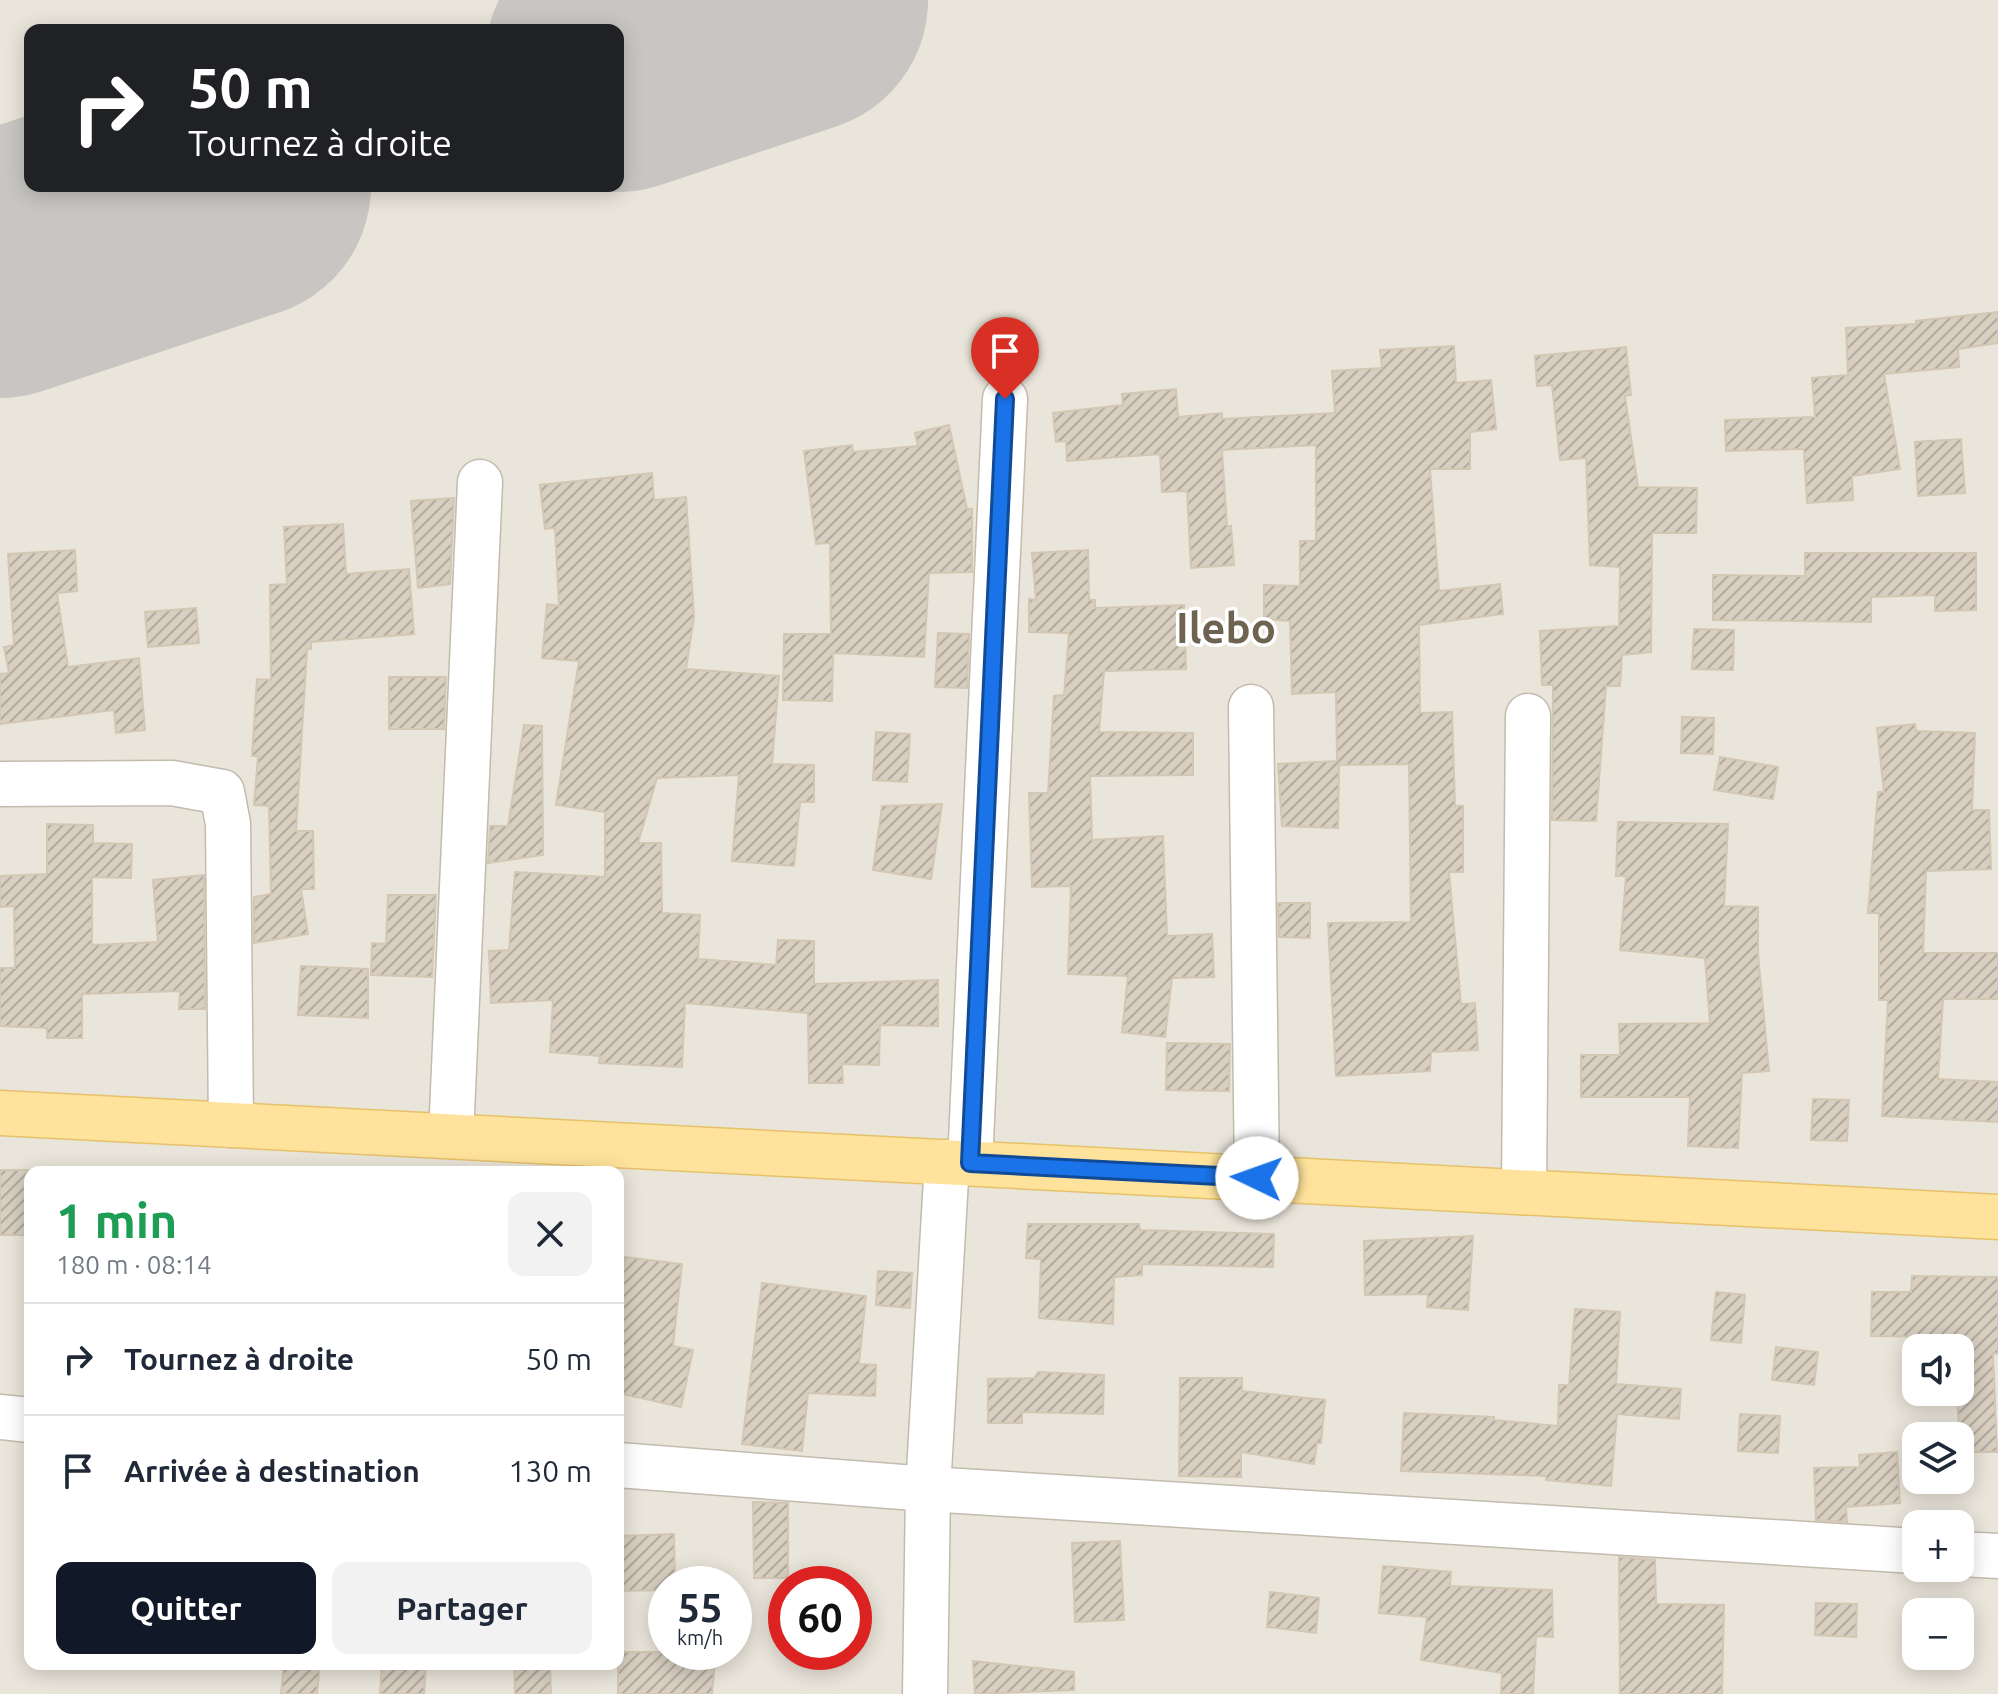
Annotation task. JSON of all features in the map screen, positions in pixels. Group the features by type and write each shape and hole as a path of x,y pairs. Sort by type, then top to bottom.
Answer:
{"main road":[{"path":"0,1113 1998,1217"}],"street":[{"path":"925,1694 928,1489 958,1163 1005,399"},
{"path":"451,1136 480,482"},
{"path":"1251,707 1257,1178"},
{"path":"1524,1192 1528,716"},
{"path":"0,784 172,783 222,792 228,824 231,1125"},
{"path":"0,1417 24,1419"},
{"path":"624,1465 928,1489 1902,1550"},
{"path":"1974,1555 1998,1556"}],"shaded area":[{"name":"Ilebo","path":"0,0 1998,0 1998,1694 0,1694"}],"building":[{"path":"1998,312 1998,343 1958,349 1959,367 1884,374 1900,469 1852,476 1853,500 1807,503 1804,449 1726,451 1725,420 1815,417 1812,378 1848,375 1846,328 1916,324 1916,321"},
{"path":"1454,346 1456,383 1491,380 1496,429 1470,432 1470,469 1430,469 1439,591 1500,584 1503,614 1419,625 1420,713 1452,712 1455,806 1463,806 1463,872 1449,872 1461,1004 1475,1003 1478,1050 1431,1052 1430,1071 1336,1076 1328,923 1411,922 1409,764 1339,765 1338,828 1282,826 1278,764 1337,761 1336,692 1292,694 1290,621 1264,619 1264,585 1300,586 1300,541 1316,541 1316,445 1222,450 1227,526 1231,526 1234,565 1191,568 1187,491 1162,492 1160,454 1067,461 1066,441 1056,442 1053,413 1123,405 1122,394 1176,389 1178,417 1222,413 1222,419 1335,413 1332,371 1382,368 1380,350"},
{"path":"1626,347 1631,395 1625,396 1638,487 1697,488 1696,533 1652,533 1651,652 1622,655 1620,686 1606,686 1596,821 1552,820 1553,685 1542,685 1540,631 1619,626 1620,567 1590,565 1586,458 1560,460 1552,385 1537,386 1535,356"},
{"path":"949,425 967,509 972,509 972,572 929,573 924,657 833,653 832,701 783,700 784,634 831,634 830,543 816,544 804,451 852,445 853,452 918,446 915,433"},
{"path":"1961,439 1965,493 1918,496 1915,442"},
{"path":"652,473 654,500 686,497 694,617 686,669 779,676 772,764 814,765 814,802 800,802 794,866 732,861 739,775 657,778 638,843 661,843 662,913 700,915 698,959 776,965 778,940 814,941 814,984 938,980 938,1026 880,1025 879,1065 842,1064 843,1083 809,1083 808,1013 685,1003 682,1067 599,1063 600,1056 550,1052 553,1000 491,1003 489,951 509,950 515,872 605,877 605,812 556,805 579,661 542,658 547,604 559,606 555,528 545,529 540,485"},
{"path":"454,498 450,584 418,588 411,501"},
{"path":"343,524 346,574 409,569 414,634 311,642 311,649 307,649 296,831 313,831 314,889 301,889 308,934 254,943 254,897 271,894 269,806 254,805 258,756 252,756 257,679 271,680 270,585 287,584 284,527"},
{"path":"75,550 77,591 57,593 68,667 139,658 145,730 116,733 114,710 0,724 0,674 9,673 4,647 14,645 8,554"},
{"path":"1088,550 1089,600 1095,600 1095,608 1184,605 1186,669 1104,671 1099,732 1193,733 1193,775 1090,776 1092,840 1163,836 1167,936 1212,934 1214,977 1172,978 1165,1037 1122,1032 1128,976 1068,974 1071,886 1032,887 1029,793 1048,793 1054,696 1064,695 1069,633 1029,632 1029,599 1036,600 1032,553"},
{"path":"1805,553 1976,553 1976,610 1935,611 1935,595 1871,597 1871,622 1713,620 1713,575 1805,576"},
{"path":"196,608 199,643 148,647 145,612"},
{"path":"1694,629 1734,630 1733,670 1692,669"},
{"path":"938,633 969,634 967,688 935,687"},
{"path":"389,677 446,677 444,729 389,729"},
{"path":"1682,717 1714,718 1713,754 1681,753"},
{"path":"1915,724 1916,731 1975,733 1972,810 1989,810 1991,869 1926,871 1923,953 1998,953 1998,999 1943,999 1938,1079 1998,1082 1998,1122 1882,1116 1888,1000 1879,1000 1879,913 1868,913 1878,792 1884,792 1877,728"},
{"path":"524,725 542,726 543,855 488,863 490,826 508,826"},
{"path":"876,732 910,734 907,782 873,780"},
{"path":"1720,757 1778,767 1773,799 1714,790"},
{"path":"942,804 931,879 873,870 882,806"},
{"path":"1618,822 1728,824 1724,906 1758,907 1758,954 1769,1071 1742,1073 1738,1148 1688,1146 1690,1097 1581,1097 1581,1055 1620,1055 1619,1024 1710,1023 1705,958 1620,950 1626,876 1616,876"},
{"path":"47,824 93,825 93,843 132,844 131,878 92,877 92,945 158,942 153,880 204,875 205,1009 179,1009 180,991 82,994 82,1038 47,1038 47,1028 0,1026 0,968 15,968 14,906 0,907 0,876 47,874"},
{"path":"388,895 436,895 432,977 371,975 372,943 386,944"},
{"path":"1278,903 1310,903 1310,938 1279,937"},
{"path":"301,966 368,969 368,1018 298,1015"},
{"path":"1167,1043 1230,1044 1229,1091 1166,1090"},
{"path":"1813,1099 1849,1100 1847,1141 1811,1140"},
{"path":"0,1170 24,1170 24,1235 0,1235"},
{"path":"1028,1224 1139,1224 1140,1230 1274,1234 1273,1267 1142,1264 1142,1275 1114,1277 1113,1324 1039,1318 1041,1259 1026,1258"},
{"path":"1473,1236 1468,1310 1427,1307 1428,1294 1365,1295 1364,1241"},
{"path":"625,1257 682,1264 673,1346 693,1350 681,1407 624,1394"},
{"path":"878,1271 912,1273 910,1308 876,1305"},
{"path":"1912,1276 1998,1277 1998,1354 1993,1353 1997,1452 1974,1452 1974,1422 1958,1422 1958,1406 1974,1406 1974,1334 1871,1336 1872,1292 1911,1292"},
{"path":"762,1283 866,1296 859,1364 876,1365 875,1396 808,1393 802,1451 742,1444"},
{"path":"1716,1292 1745,1295 1741,1343 1711,1340"},
{"path":"1575,1309 1620,1312 1616,1384 1681,1389 1679,1419 1617,1414 1611,1486 1546,1480 1546,1476 1401,1471 1404,1413 1494,1417 1494,1420 1558,1426 1559,1385 1569,1385"},
{"path":"1776,1347 1818,1352 1814,1385 1772,1380"},
{"path":"1038,1372 1104,1375 1103,1414 1022,1412 1022,1423 988,1423 988,1379 1034,1378"},
{"path":"1180,1378 1242,1378 1242,1391 1325,1400 1321,1443 1317,1443 1314,1464 1241,1452 1241,1477 1179,1476"},
{"path":"1740,1414 1780,1416 1778,1453 1738,1451"},
{"path":"1897,1452 1900,1503 1846,1507 1847,1522 1816,1520 1814,1468 1860,1467 1859,1455"},
{"path":"753,1502 788,1503 788,1566 768,1566 768,1578 754,1578"},
{"path":"674,1534 675,1566 648,1566 648,1590 624,1591 624,1536"},
{"path":"1120,1541 1124,1620 1075,1622 1072,1543"},
{"path":"1619,1557 1655,1560 1656,1604 1724,1605 1722,1694 1620,1694"},
{"path":"1383,1566 1451,1572 1450,1586 1552,1590 1553,1637 1536,1636 1533,1694 1501,1694 1502,1673 1421,1660 1427,1617 1379,1613"},
{"path":"1270,1592 1319,1598 1316,1633 1267,1627"},
{"path":"1816,1603 1857,1604 1856,1637 1815,1635"},
{"path":"624,1652 648,1652 648,1670 714,1670 712,1694 618,1694 618,1670 624,1670"},
{"path":"973,1661 1074,1672 1074,1690 975,1694"},
{"path":"283,1670 319,1670 317,1694 281,1694"},
{"path":"382,1670 426,1670 424,1694 380,1694"},
{"path":"514,1670 550,1670 551,1694 515,1694"}],"runway":[{"path":"624,57 795,0"},
{"path":"0,265 220,192"}],"district":[{"name":"Ilebo","path":"1226,628"}],"route":[{"path":"1005,399 970,1163 1257,1178"}]}
